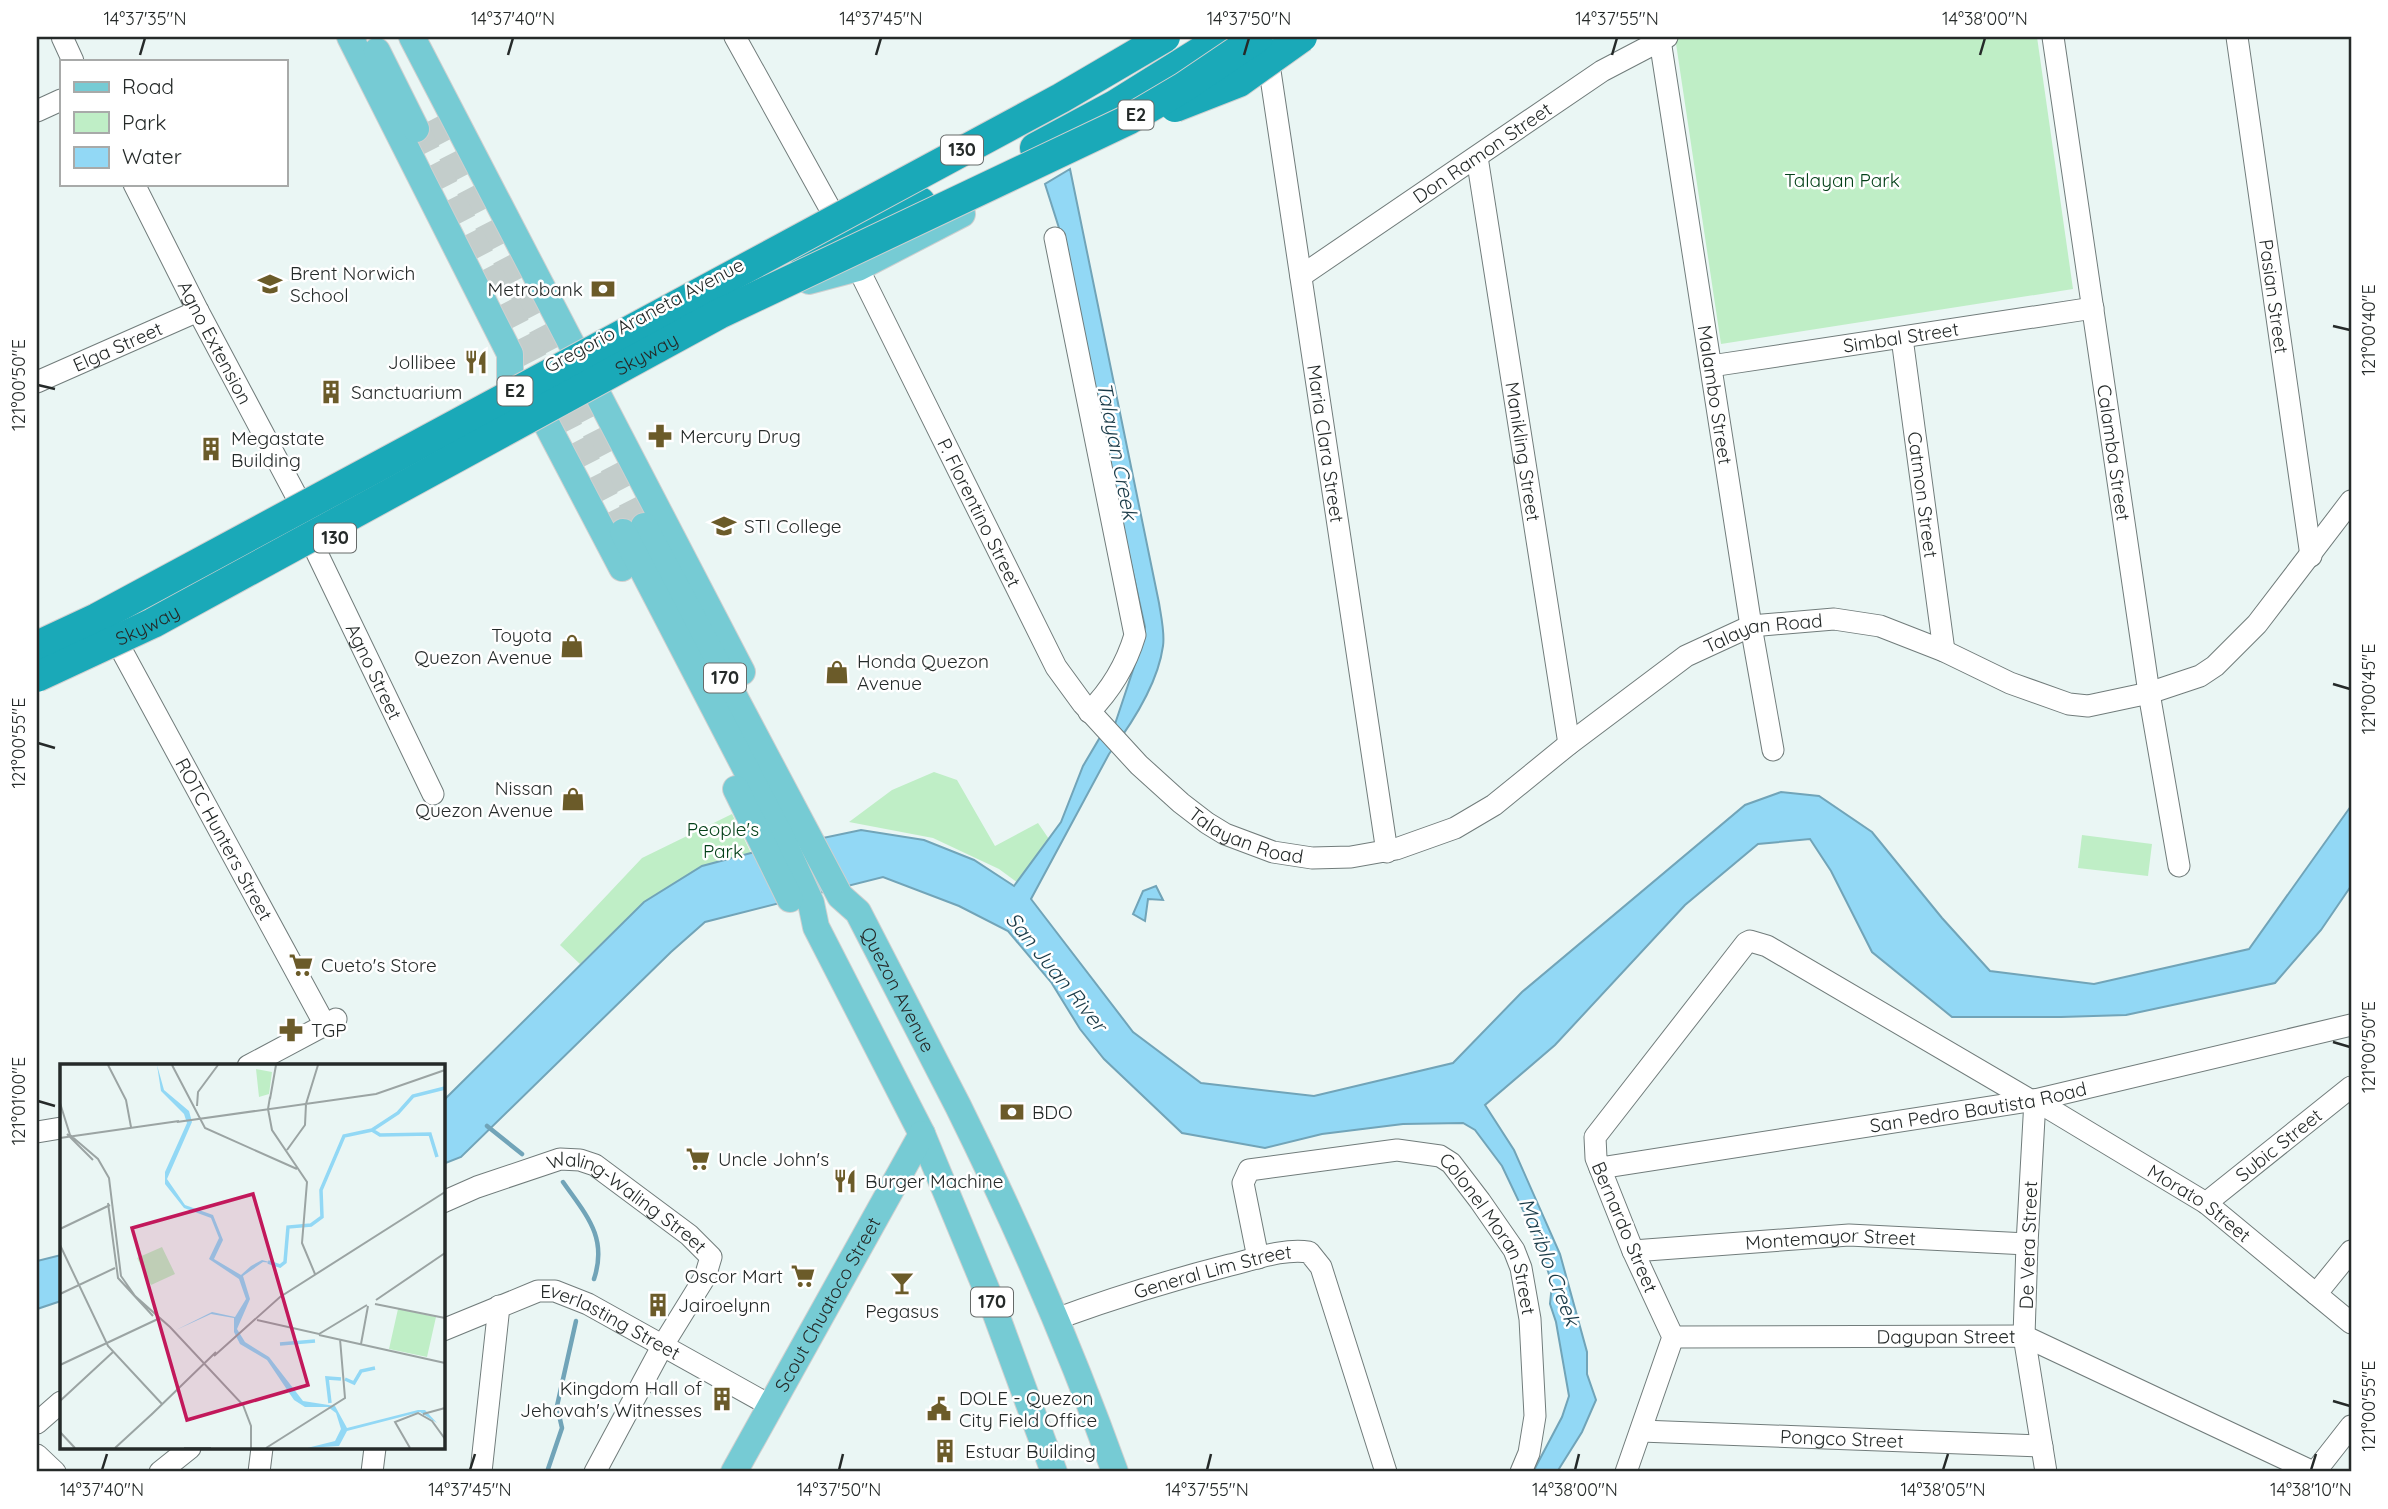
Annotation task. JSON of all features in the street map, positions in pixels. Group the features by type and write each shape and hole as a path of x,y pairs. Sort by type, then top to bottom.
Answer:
{"highway":[{"name":"Skyway","path":"37,646 97,618 1049,104 1165,37"},
{"path":"786,287 832,244 1066,141 1224,37"},
{"name":"Skyway","path":"37,677 153,623 719,314 1128,120 1184,87 1256,37"},
{"path":"1128,120 1182,105 1239,82 1301,37"},
{"path":"37,670 148,608 235,553 293,504"},
{"path":"37,652 148,608 344,514 379,512"}],"main road":[{"path":"350,37 510,354 510,387"},
{"path":"370,37 425,124 392,37"},
{"path":"412,37 597,393 792,834"},
{"name":"Gregorio Araneta Avenue","path":"37,630 96,605 293,504 833,214 1076,93 1175,37"},
{"name":"130","path":"786,287 858,268 967,211 1066,141 1164,95 1256,37"},
{"name":"130","path":"37,685 122,651 352,530 379,512 786,287 850,247 1031,164"},
{"path":"576,351 545,421 732,781 792,834"},
{"name":"170","path":"633,529 792,834 808,913 922,1134 990,1298 1054,1472"},
{"name":"Quezon Avenue","path":"792,834 850,899 960,1110 1056,1319 1115,1472"},
{"name":"Scout Chuatoco Street","path":"744,1465 771,1406 922,1134"}],"street":[{"path":"62,37 73,60"},
{"path":"736,37 833,214"},
{"name":"Maria Clara Street","path":"1265,37 1387,852"},
{"name":"Calamba Street","path":"2053,37 2149,693 2179,866"},
{"name":"Pasian Street","path":"2237,37 2311,556"},
{"name":"Don Ramon Street","path":"1301,276 1602,71 1663,38"},
{"name":"Malambo Street","path":"1663,38 1751,626 1773,750"},
{"path":"37,111 60,100"},
{"name":"Manikling Street","path":"1477,157 1569,744"},
{"name":"Agno Extension","path":"135,186 293,504"},
{"path":"1055,238 1135,635 1115,682 1089,712"},
{"name":"P. Florentino Street","path":"858,268 1056,667 1089,712 1113,738"},
{"name":"Simbal Street","path":"1711,366 2093,308"},
{"name":"Elga Street","path":"37,382 198,311"},
{"name":"Catmon Street","path":"1902,338 1944,651"},
{"name":"Talayan Road","path":"1113,738 1181,803 1225,834 1273,852 1312,858 1351,857 1387,852 1455,828 1494,805 1569,744 1686,656 1751,626 1834,619 1880,626 1944,651 2010,683 2069,704 2088,706 2149,693 2200,676 2215,666 2256,624 2351,501"},
{"name":"Agno Street","path":"315,549 433,794"},
{"name":"ROTC Hunters Street","path":"122,651 331,1022 252,1064"},
{"name":"Morato Street","path":"1749,941 1766,946 2206,1203 2351,1323"},
{"name":"Bernardo Street","path":"1673,1337 1633,1251 1600,1168 1594,1147 1595,1137 1749,941"},
{"name":"San Pedro Bautista Road","path":"1600,1168 2032,1100 2350,1027"},
{"name":"Subic Street","path":"2206,1203 2351,1087"},
{"name":"De Vera Street","path":"2032,1100 2024,1336 2046,1472"},
{"path":"37,1132 60,1128"},
{"name":"Colonel Moran Street","path":"1258,1258 1243,1183 1250,1170 1397,1150 1440,1156 1451,1163 1514,1250 1521,1268 1530,1319 1535,1416 1529,1453 1521,1472"},
{"name":"Waling-Waling Street","path":"444,1202 477,1187 561,1159 580,1160 595,1165 689,1235 711,1257 705,1277 663,1345"},
{"name":"Montemayor Street","path":"1633,1251 1849,1235 2026,1244"},
{"path":"2316,1294 2351,1251"},
{"name":"General Lim Street","path":"1056,1319 1177,1279 1258,1258 1309,1252 1321,1267 1386,1472"},
{"name":"Everlasting Street","path":"444,1330 538,1291 555,1291 588,1304 771,1406"},
{"path":"481,1472 499,1306"},
{"name":"Dagupan Street","path":"1673,1337 2024,1336 2314,1472"},
{"path":"1626,1472 1673,1337"},
{"path":"595,1472 663,1345"},
{"path":"37,1423 60,1403"},
{"path":"2314,1472 2351,1426"},
{"name":"Pongco Street","path":"1641,1431 2042,1446"},
{"path":"160,1472 188,1450"},
{"path":"259,1472 262,1450"},
{"path":"372,1472 375,1450"},
{"path":"37,1455 55,1472"}],"green space":[{"name":"Talayan Park","path":"1675,37 2037,37 2073,289 1721,344"},
{"path":"934,772 957,780 995,846 1038,823 1051,842 1026,889 999,869 933,838 849,822 892,790"},
{"name":"People's Park","path":"732,814 751,853 702,866 644,902 580,964 560,945 642,858"},
{"path":"2082,835 2152,844 2148,876 2078,868"}],"water":[{"path":"1070,169 1159,603 1163,641 1150,689 1109,754 1031,899 1133,1032 1201,1083 1314,1096 1453,1063 1522,992 1745,805 1781,792 1819,796 1872,832 1942,918 1990,971 2094,984 2249,949 2351,806 2351,886 2321,930 2275,983 2126,1015 1952,1017 1872,952 1831,871 1810,839 1758,844 1685,905 1555,1045 1485,1105 1514,1150 1560,1254 1587,1352 1587,1374 1596,1400 1582,1432 1557,1472 1533,1472 1562,1417 1569,1396 1556,1322 1550,1304 1552,1284 1540,1246 1502,1166 1475,1130 1463,1123 1403,1124 1322,1134 1265,1148 1182,1133 1104,1059 1080,1029 1051,982 1008,931 959,906 883,877 705,922 461,1157 444,1164 444,1100 644,902 702,866 861,830 924,840 974,860 1014,886 1061,822 1083,766 1099,739 1115,724 1145,627 1064,262 1059,228 1045,184"},
{"path":"1156,886 1163,900 1148,899 1145,921 1133,914 1143,891"},
{"path":"60,1255 60,1301 37,1309 37,1261"}],"waterway":[{"path":"487,1126 522,1154"},
{"path":"563,1182 587,1216 596,1239 598,1264 594,1279"},
{"path":"547,1472 562,1428 557,1406 576,1321"}],"tunnel":[{"path":"433,119 644,526"},
{"path":"416,129 623,532"}],"place":[{"name":"Brent Norwich School","path":"270,284"},
{"name":"Metrobank","path":"603,289"},
{"name":"Jollibee","path":"476,362"},
{"name":"Sanctuarium","path":"331,392"},
{"name":"Mercury Drug","path":"660,436"},
{"name":"Megastate Building","path":"211,449"},
{"name":"STI College","path":"724,526"},
{"name":"Toyota Quezon Avenue","path":"572,646"},
{"name":"Honda Quezon Avenue","path":"837,672"},
{"name":"Nissan Quezon Avenue","path":"573,799"},
{"name":"Cueto's Store","path":"301,965"},
{"name":"TGP","path":"291,1030"},
{"name":"BDO","path":"1012,1112"},
{"name":"Uncle John's","path":"698,1159"},
{"name":"Burger Machine","path":"845,1181"},
{"name":"Oscor Mart","path":"803,1276"},
{"name":"Pegasus","path":"902,1283"},
{"name":"Jairoelynn","path":"658,1305"},
{"name":"Kingdom Hall of Jehovah's Witnesses","path":"722,1399"},
{"name":"DOLE - Quezon City Field Office","path":"939,1409"},
{"name":"Estuar Building","path":"945,1451"}],"water label":[{"name":"Talayan Creek","path":"1117,451"},
{"name":"San Juan River","path":"1056,972"},
{"name":"Mariblo Creek","path":"1549,1262"}]}
